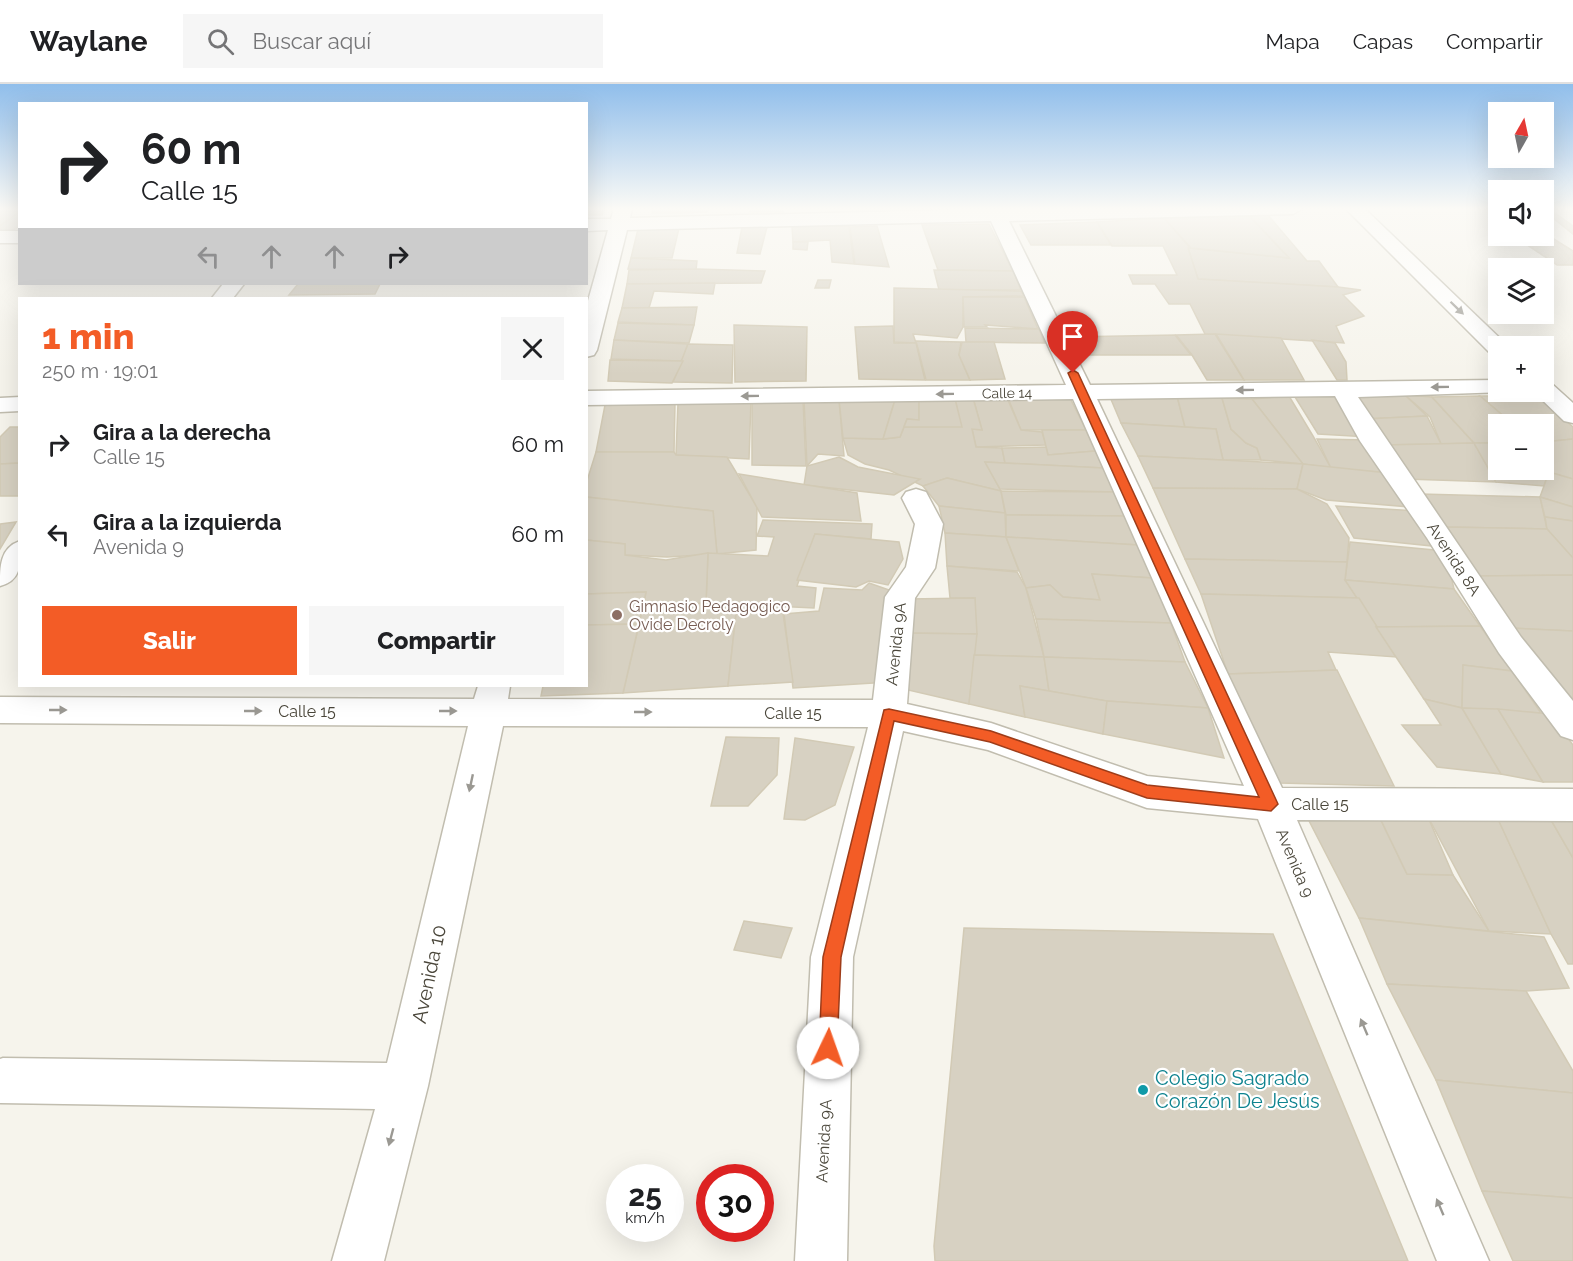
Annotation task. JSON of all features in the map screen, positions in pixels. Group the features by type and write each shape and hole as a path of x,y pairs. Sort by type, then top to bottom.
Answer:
{"street":[{"path":"588,342 609,264"},
{"name":"Avenida 9","path":"1020,264 1271,804 1462,1261"},
{"path":"1412,264 1488,338"},
{"path":"223,297 233,285"},
{"path":"1554,387 1573,386"},
{"name":"Calle 14","path":"588,398 1488,387"},
{"name":"Avenida 8A","path":"1351,388 1346,398 1373,441 1438,533 1510,645 1573,726"},
{"path":"1554,398 1573,416"},
{"path":"0,405 18,404"},
{"name":"Avenida 9A","path":"821,1261 821,1205 832,957 889,714 900,597 920,568 929,524 915,498"},
{"path":"0,576 18,554"},
{"name":"Calle 15","path":"0,710 490,698 889,714 991,737 1147,792 1271,804 1573,805"},
{"name":"Avenida 10","path":"358,1261 405,1086 490,698"},
{"path":"3,1081 405,1086"}],"building":[{"path":"629,264 697,264 696,270 628,269"},
{"path":"855,264 888,264 889,267"},
{"path":"936,264 1009,264 1013,271 938,270"},
{"path":"1172,264 1193,264 1198,279 1361,290 1343,295 1364,316 1336,326 1344,343 1205,334 1190,304 1169,304 1155,284 1133,284 1129,275 1177,275"},
{"path":"1193,264 1321,264 1338,287 1198,279"},
{"path":"629,270 765,271 761,283 627,284"},
{"path":"934,270 1013,271 1021,290 939,290"},
{"path":"818,280 831,280 829,288 815,288"},
{"path":"715,283 713,294 654,291 649,308 622,308 627,284"},
{"path":"297,285 380,285 375,294 289,295"},
{"path":"894,288 1021,291 1024,296 963,297 963,327 957,338 913,334 916,343 894,342"},
{"path":"963,297 1024,297 1038,329 985,325 987,327 964,327"},
{"path":"697,307 694,325 618,322 622,308"},
{"path":"618,323 694,325 689,343 614,340"},
{"path":"734,325 807,327 806,381 735,382"},
{"path":"893,326 894,343 916,343 925,380 859,379 855,327"},
{"path":"965,328 1039,329 1045,343 966,342"},
{"path":"1215,334 1244,380 1207,380 1192,355 1176,335"},
{"path":"1216,334 1281,338 1304,380 1244,380"},
{"path":"1175,335 1191,355 1078,355 1069,337"},
{"path":"614,340 688,344 682,361 611,359"},
{"path":"1312,340 1335,343 1346,362 1347,380 1337,380"},
{"path":"916,341 961,342 959,355 970,380 926,380"},
{"path":"962,342 994,342 1005,379 970,380 959,355"},
{"path":"688,344 733,345 732,383 673,382"},
{"path":"610,360 683,361 672,383 608,381"},
{"path":"1405,395 1427,416 1365,419 1349,397"},
{"path":"1405,395 1432,397 1474,443 1441,444 1430,417"},
{"path":"1069,396 1086,430 1021,430 1008,398"},
{"path":"1177,396 1185,427 1121,423 1110,397"},
{"path":"1177,396 1222,398 1231,429 1246,443 1257,448 1261,460 1223,460 1216,429 1185,427"},
{"path":"1289,396 1331,468 1303,464 1252,399"},
{"path":"1336,396 1368,437 1318,434 1295,397"},
{"path":"1480,396 1488,396 1488,402 1544,402 1573,427 1573,439 1554,441 1554,414 1501,414"},
{"path":"1480,396 1501,414 1488,414 1488,443 1474,443 1432,397"},
{"path":"973,398 1007,398 1021,430 1042,432 1046,445 976,447 972,429 982,430"},
{"path":"973,398 982,430 972,429 976,447 1002,448 1005,463 985,462 1001,491 947,478 923,486 889,470 865,464 848,455 843,438 883,439 900,437 904,427 961,426 955,399"},
{"path":"1222,398 1252,399 1303,464 1261,460 1257,448 1246,443 1231,429"},
{"path":"839,399 844,456 818,454 807,466 804,400"},
{"path":"839,399 895,400 883,439 843,438"},
{"path":"919,399 919,420 907,419 900,437 883,439 895,400"},
{"path":"919,399 955,399 962,427 904,427 907,419 919,420"},
{"path":"803,400 806,466 752,465 752,401"},
{"path":"751,401 749,459 676,455 678,403"},
{"path":"675,403 674,452 596,452 605,405"},
{"path":"1427,416 1441,444 1383,445 1365,419"},
{"path":"1121,423 1216,429 1223,460 1138,456"},
{"path":"10,427 18,427 18,463 0,464 0,437"},
{"path":"1042,430 1086,430 1095,451 1048,455"},
{"path":"1317,439 1368,440 1388,473 1331,468"},
{"path":"1573,439 1573,479 1554,473 1554,441"},
{"path":"1474,443 1488,468 1488,480 1496,482 1405,479 1383,445"},
{"path":"1474,443 1488,443 1488,468"},
{"path":"1046,447 1048,455 1095,451 1103,468 1005,463 1002,448"},
{"path":"596,452 674,452 676,455 727,457 757,507 756,550 717,554 713,511 588,497 588,478"},
{"path":"1138,456 1303,464 1297,489 1153,488"},
{"path":"839,457 858,467 920,479 894,495 804,485 807,466"},
{"path":"985,462 1103,468 1115,492 1000,489"},
{"path":"18,463 18,496 0,496 0,464"},
{"path":"1303,464 1388,473 1411,507 1326,500 1297,489"},
{"path":"1554,473 1573,479 1573,507 1540,497 1546,480 1554,480"},
{"path":"739,474 857,493 861,521 762,517"},
{"path":"947,478 1001,491 1005,513 939,506 923,486"},
{"path":"1495,480 1546,480 1544,486 1496,482"},
{"path":"1153,488 1297,489 1327,504 1349,538 1347,562 1185,559"},
{"path":"1001,491 1115,492 1125,516 1006,515"},
{"path":"1420,494 1540,497 1547,529 1445,527"},
{"path":"588,497 713,511 717,554 667,557 625,555 625,544 588,540"},
{"path":"1540,497 1573,507 1573,521 1545,517"},
{"path":"939,506 1005,513 1006,537 945,533"},
{"path":"1336,506 1417,511 1442,547 1354,538"},
{"path":"1006,515 1125,516 1138,545 1006,537"},
{"path":"1545,517 1573,521 1573,558 1547,529"},
{"path":"763,520 872,524 871,539 815,534 797,586 816,588 814,608 706,603 708,553 768,556 774,537 757,536"},
{"path":"16,522 0,549 0,524"},
{"path":"1445,527 1547,529 1573,558 1573,575 1476,576"},
{"path":"945,533 1006,537 1019,571 947,566"},
{"path":"815,534 899,542 903,559 888,585 869,581 856,587 797,580"},
{"path":"1006,537 1138,545 1152,578 1092,574 1100,600 1063,597 1050,585 1026,588"},
{"path":"588,540 625,544 625,555 666,560 708,553 706,603 643,607 646,592 588,594"},
{"path":"1350,542 1445,551 1454,589 1345,580"},
{"path":"1185,559 1347,562 1345,580 1359,598 1201,594"},
{"path":"947,566 1017,572 1026,588 1044,657 974,655 975,598 950,598"},
{"path":"1092,574 1152,578 1171,623 1036,619 1026,588 1050,585 1063,597 1100,600"},
{"path":"1573,575 1573,631 1509,628 1476,576"},
{"path":"1345,580 1454,589 1480,626 1376,627"},
{"path":"869,583 892,591 892,631 880,636 889,682 793,688 784,614 819,611 824,588 862,590"},
{"path":"646,592 639,624 588,625 588,594"},
{"path":"1201,594 1359,598 1396,657 1328,652 1336,670 1228,674"},
{"path":"975,598 977,634 905,633 907,599"},
{"path":"706,603 737,605 728,686 623,693 643,607"},
{"path":"737,605 782,607 793,682 728,686"},
{"path":"1036,619 1171,623 1185,662 1044,657"},
{"path":"639,624 623,693 541,696 543,687 588,687 588,625"},
{"path":"1480,626 1512,671 1463,665 1462,708 1424,699 1376,627"},
{"path":"1509,628 1573,631 1573,704"},
{"path":"905,633 977,634 969,704 908,690"},
{"path":"974,655 1044,657 1049,691 1020,686 1025,717 969,704"},
{"path":"1044,657 1185,662 1208,708 1107,701 1049,691"},
{"path":"1463,665 1512,671 1541,713 1462,708"},
{"path":"1337,670 1394,786 1280,783 1228,674"},
{"path":"1020,686 1107,701 1103,734 1025,717"},
{"path":"1424,699 1462,708 1501,774 1437,767 1402,725 1441,725"},
{"path":"1107,701 1208,708 1224,758 1103,734"},
{"path":"1462,708 1498,709 1543,782 1501,774"},
{"path":"1498,709 1550,714 1573,745 1573,782 1543,782"},
{"path":"726,737 779,738 777,775 748,806 711,806"},
{"path":"795,738 854,747 835,805 805,820 784,819"},
{"path":"1305,813 1378,814 1407,874 1453,875 1489,931 1359,918"},
{"path":"1378,814 1427,815 1453,875 1407,874"},
{"path":"1427,815 1498,819 1551,934 1489,931"},
{"path":"1498,819 1551,820 1573,858 1573,964 1568,964 1551,934"},
{"path":"1573,819 1573,858 1551,820"},
{"path":"1359,918 1544,937 1569,988 1526,991 1387,984"},
{"path":"744,921 792,928 781,958 734,950"},
{"name":"Colegio Sagrado Corazón De Jesús","path":"964,928 1273,934 1408,1261 935,1261 934,1246"},
{"path":"1387,984 1526,991 1573,1071 1573,1093 1436,1080"},
{"path":"1436,1080 1573,1093 1573,1198 1482,1191"},
{"path":"1482,1191 1573,1198 1573,1261 1513,1261"}],"place":[{"name":"Gimnasio Pedagogico Ovide Decroly","path":"617,615"},
{"name":"Colegio Sagrado Corazón De Jesús","path":"1143,1090"}],"route":[{"path":"828,1048 832,957 889,714 991,737 1147,792 1271,804 1073,373"}]}
